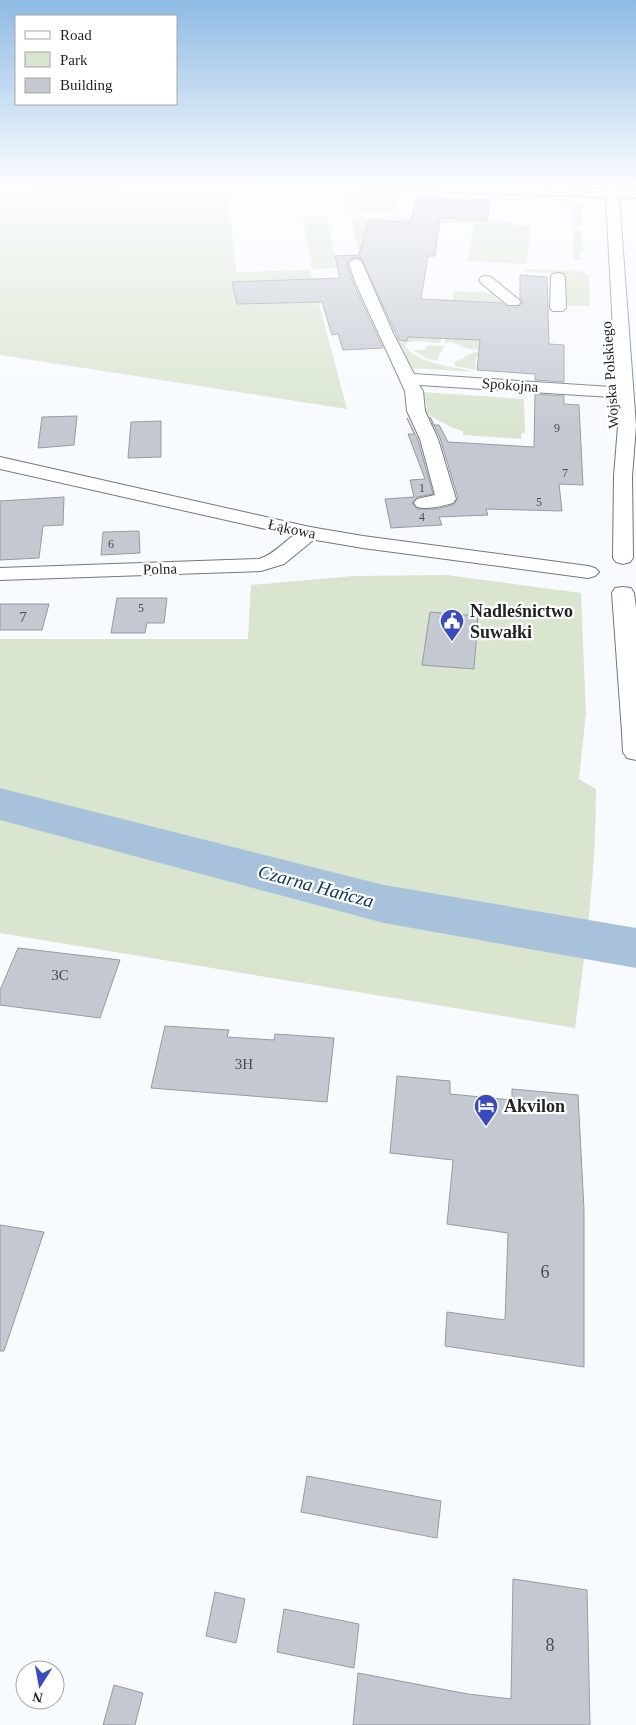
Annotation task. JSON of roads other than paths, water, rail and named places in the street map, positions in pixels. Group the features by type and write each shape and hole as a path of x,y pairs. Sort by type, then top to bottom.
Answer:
{"street":[{"path":"357,266 385,333 410,379 414,391 416,411 429,439 446,499 424,503"},
{"name":"Wojska Polskiego","path":"603,266 613,429 623,476"},
{"name":"Wojska Polskiego","path":"616,266 627,426 623,476"},
{"path":"558,277 558,308"},
{"path":"486,280 514,302"},
{"name":"Spokojna","path":"410,379 611,392"},
{"name":"Łąkowa","path":"0,463 310,533 610,586"},
{"path":"623,476 629,560 613,558 596,561 590,565 610,586 626,611 631,710 636,752"},
{"name":"Polna","path":"0,574 261,565 277,560 310,533"}],"waterway":[{"name":"Czarna Hańcza","path":"0,804 384,904 636,948"}],"place":[{"name":"Nadleśnictwo Suwałki","path":"452,642"},
{"name":"Akvilon","path":"486,1127"}]}
